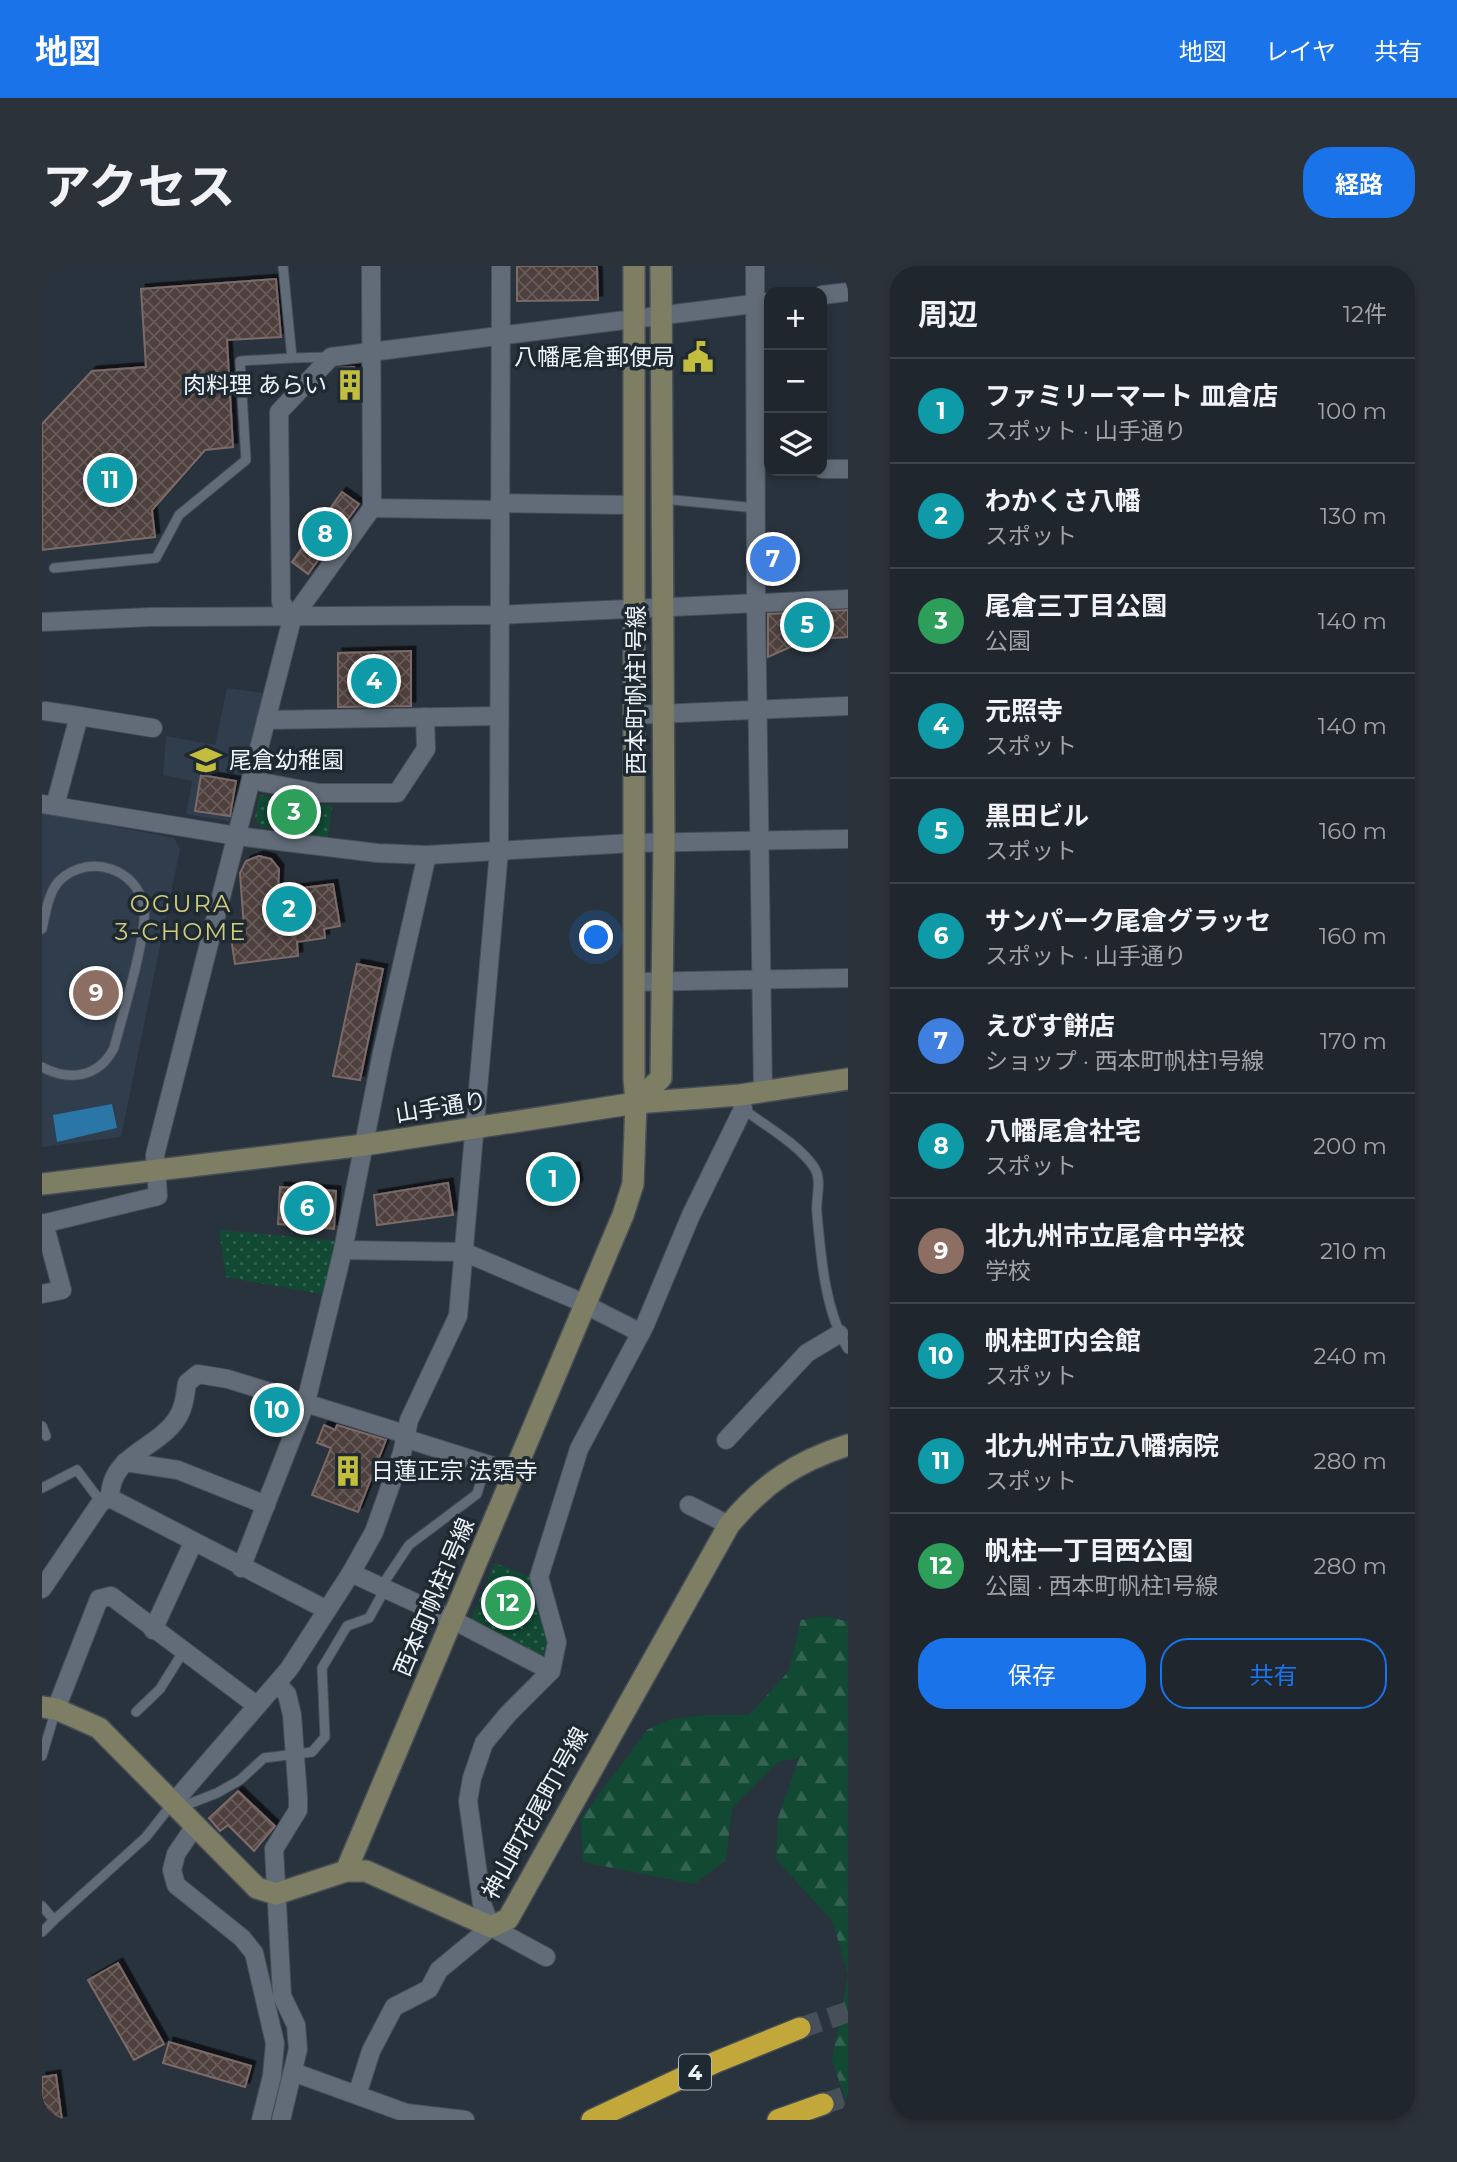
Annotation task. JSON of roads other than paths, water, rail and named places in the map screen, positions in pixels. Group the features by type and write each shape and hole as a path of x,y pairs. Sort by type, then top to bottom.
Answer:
{"highway":[{"name":"4","path":"592,2120 716,2062 800,2028"},
{"path":"778,2120 823,2104"}],"street":[{"path":"42,1294 62,1290 43,1223 158,1196 155,1155 292,619 372,508 371,266"},
{"path":"176,1805 256,1705 277,1684 351,1573 374,1532 402,1453 405,1436 458,1315 499,851 498,507 501,266"},
{"name":"西本町帆柱1号線","path":"346,1871 586,1308 633,1184 636,1103 632,505 634,266"},
{"name":"西本町帆柱1号線","path":"636,1103 661,1078 660,982 664,843 661,713 661,266"},
{"path":"755,266 762,303 763,467 756,508 756,604 763,1093"},
{"path":"827,294 848,292"},
{"path":"292,619 281,602 279,412 331,357 501,338 762,303"},
{"path":"827,469 848,470"},
{"path":"632,475 661,474"},
{"path":"372,508 632,505"},
{"path":"42,622 150,617 292,619 498,615 848,599"},
{"path":"633,715 848,706"},
{"path":"45,710 153,728"},
{"path":"79,716 48,805 237,836 377,853 427,855 633,843 848,839"},
{"path":"266,720 499,716"},
{"path":"251,779 319,793 397,793 426,749 425,717"},
{"path":"241,1568 306,1402 344,1250 427,855"},
{"path":"635,982 848,978"},
{"name":"山手通り","path":"42,1184 364,1146 636,1103 742,1102 763,1093 848,1079"},
{"path":"545,1957 491,1927 482,1905 478,1879 468,1801 472,1779 484,1743 508,1714 551,1671 557,1642 539,1577 579,1449 641,1333 742,1102"},
{"path":"344,1250 464,1252 574,1299 586,1308 641,1333"},
{"path":"726,1440 807,1353 843,1342"},
{"path":"42,1588 106,1500 110,1482 125,1462 175,1422 184,1404 187,1383 198,1374 228,1379 306,1402 515,1473"},
{"name":"神山町花尾町1号線","path":"276,1894 346,1871 366,1871 491,1927 508,1919 729,1525 750,1499 794,1465 848,1445"},
{"path":"125,1462 178,1470 266,1505"},
{"path":"106,1500 327,1611"},
{"path":"689,1505 729,1525"},
{"path":"153,1630 193,1543"},
{"path":"351,1573 453,1620 551,1671"},
{"path":"256,1705 111,1596 99,1599 49,1708 99,1728 257,1888 276,1894"},
{"path":"277,1684 287,1694 289,1704 298,1810 274,1850 282,1996 296,2025 298,2049 281,2120"},
{"path":"195,1826 177,1854 172,1870 176,1885 243,1938 254,1953 275,2043 272,2076 261,2120"},
{"path":"357,2095 367,2061 394,2007 429,1989 439,1970 491,1927"},
{"path":"293,2072 406,2112 464,2120"}],"lane":[{"path":"284,266 292,358"},
{"path":"54,568 156,558 178,515 246,460 240,360 331,357"},
{"path":"661,499 756,508"},
{"path":"42,929 52,891 61,879 75,870 106,866 121,872 141,894 145,920 114,1048 107,1062 82,1075 67,1077 42,1067"},
{"path":"742,1102 816,1169 819,1184 816,1211 824,1275 843,1342"},
{"path":"42,1932 146,1837 176,1805 217,1793 240,1780 264,1758 312,1752 325,1737 322,1668 346,1626 369,1618 383,1588 409,1545 477,1494 486,1463"},
{"path":"42,1488 77,1470 106,1500"},
{"path":"136,1712 160,1689 183,1652"},
{"path":"42,1756 49,1708"},
{"path":"42,1906 54,1920"}],"water":[{"path":"112,1104 117,1128 57,1142 53,1115"}],"tunnel":[{"path":"800,2028 848,2012"},
{"path":"823,2104 848,2096"}],"place":[{"name":"八幡尾倉郵便局","path":"698,357"},
{"name":"肉料理 あらい","path":"350,385"},
{"name":"北九州市立八幡病院","path":"110,480"},
{"name":"八幡尾倉社宅","path":"325,534"},
{"name":"えびす餅店","path":"773,559"},
{"name":"黒田ビル","path":"807,625"},
{"name":"元照寺","path":"374,681"},
{"name":"尾倉幼稚園","path":"206,760"},
{"name":"尾倉三丁目公園","path":"294,812"},
{"name":"わかくさ八幡","path":"289,909"},
{"name":"北九州市立尾倉中学校","path":"96,993"},
{"name":"ファミリーマート 皿倉店","path":"553,1179"},
{"name":"サンパーク尾倉グラッセ","path":"307,1208"},
{"name":"帆柱町内会館","path":"277,1410"},
{"name":"日蓮正宗 法霑寺","path":"348,1471"},
{"name":"帆柱一丁目西公園","path":"508,1603"}],"district":[{"name":"OGURA 3-CHOME","path":"181,917"}]}
